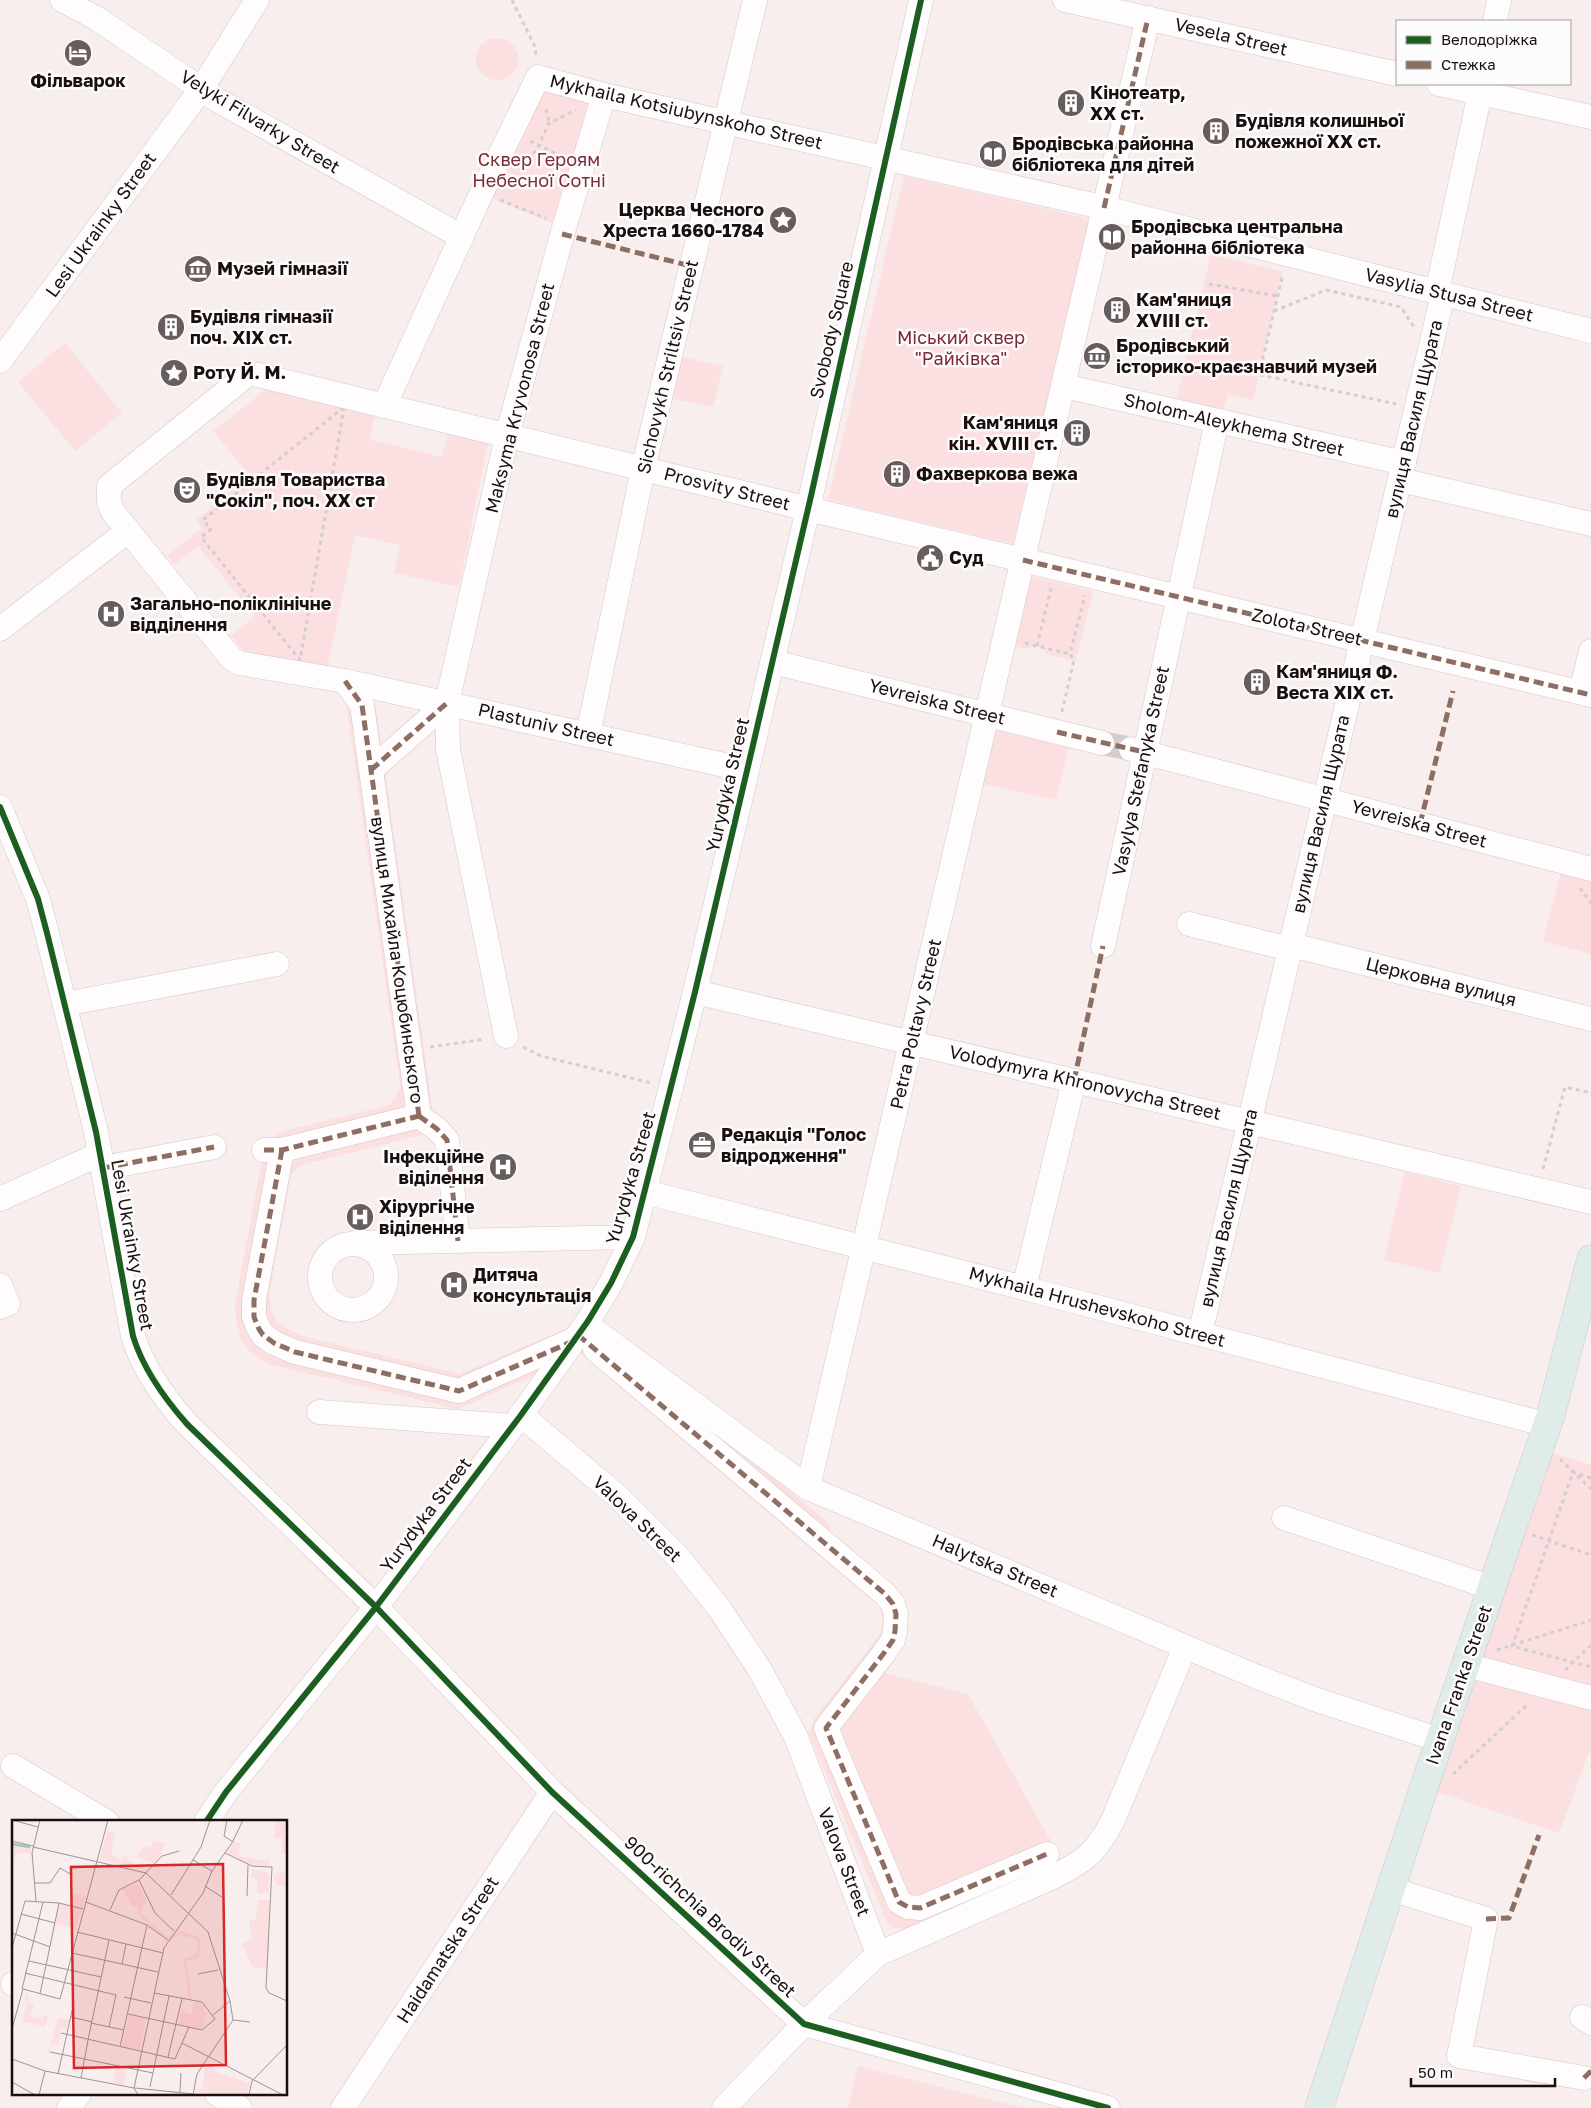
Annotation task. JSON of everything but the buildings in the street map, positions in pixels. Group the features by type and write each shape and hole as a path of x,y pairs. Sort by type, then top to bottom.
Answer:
{"main road":[{"name":"Ivana Franka Street","path":"1319,2108 1440,1740 1544,1436 1591,1259"}],"street":[{"name":"Velyki Filvarky Street","path":"62,0 96,18 219,101 307,152 462,237"},
{"name":"Lesi Ukrainky Street","path":"0,361 202,88 257,0"},
{"name":"Sichovykh Striltsiv Street","path":"588,735 643,469 755,0"},
{"name":"Svobody Square","path":"808,509 921,0"},
{"name":"Vesela Street","path":"1066,0 1396,74"},
{"path":"1495,20 1500,0"},
{"path":"808,509 1023,560 1148,18"},
{"name":"Mykhaila Kotsiubynskoho Street","path":"384,406 538,77 604,95 886,158"},
{"path":"1450,85 1481,88 1591,118"},
{"name":"вулиця Василя Щурата","path":"1200,1334 1402,472 1481,88"},
{"name":"Maksyma Kryvonosa Street","path":"506,1036 448,749 447,703 507,436 565,226 604,95"},
{"path":"886,158 1104,208"},
{"name":"Vasylia Stusa Street","path":"1104,208 1591,331"},
{"path":"345,680 239,663 231,658 128,531 110,507 108,498 110,486 248,374 384,406"},
{"name":"Sholom-Aleykhema Street","path":"1064,386 1217,421 1591,524"},
{"name":"Prosvity Street","path":"384,406 808,509"},
{"name":"Vasylya Stefanyka Street","path":"1103,946 1138,750 1179,597 1217,421"},
{"name":"Yurydyka Street","path":"207,1820 226,1792 376,1607 516,1421 580,1333 611,1283 633,1237 695,992 808,509"},
{"path":"0,629 128,531"},
{"name":"Zolota Street","path":"1023,560 1586,693"},
{"name":"Petra Poltavy Street","path":"808,1488 1023,560"},
{"path":"1586,693 1591,651"},
{"name":"Yevreiska Street","path":"772,662 1102,743"},
{"name":"Plastuniv Street","path":"345,680 747,770"},
{"name":"вулиця Михайла Коцюбинського","path":"345,680 362,706 419,1116 273,1150 254,1300 256,1322 268,1340 295,1352 459,1391 580,1333"},
{"path":"371,770 447,703"},
{"name":"Yevreiska Street","path":"1138,750 1591,869"},
{"name":"Lesi Ukrainky Street","path":"0,807 38,899 65,1004 102,1161 133,1336 137,1349 163,1397 188,1424 376,1607"},
{"name":"Церковна вулиця","path":"1189,924 1591,1019"},
{"path":"65,1004 277,964"},
{"name":"Volodymyra Khronovycha Street","path":"695,992 1591,1202"},
{"path":"1024,1288 1074,1081"},
{"path":"419,1116 437,1129 447,1140 458,1241"},
{"path":"0,1198 102,1161 214,1147"},
{"name":"Mykhaila Hrushevskoho Street","path":"645,1192 1200,1334 1544,1436"},
{"path":"355,1244 633,1237"},
{"path":"0,1285 8,1304 0,1308"},
{"path":"580,1333 885,1594 893,1604 896,1624 891,1643 826,1728 899,1902 908,1907 920,1908 1047,1854"},
{"name":"Halytska Street","path":"580,1333 808,1488 1317,1700 1440,1740"},
{"path":"319,1412 516,1421"},
{"name":"Valova Street","path":"516,1421 616,1496 679,1558 719,1608 760,1670 796,1737 878,1954"},
{"path":"1284,1518 1492,1588"},
{"name":"900-richchia Brodiv Street","path":"376,1607 552,1792 804,2024 1108,2108"},
{"path":"734,2102 804,2024 878,1954 1053,1877 1075,1866 1090,1854 1102,1841 1113,1820 1185,1646"},
{"path":"1468,1659 1547,1686 1591,1698"},
{"path":"13,1766 105,1820"},
{"name":"Haidamatska Street","path":"344,2108 552,1792"},
{"path":"1391,1889 1486,1919 1459,2056 1584,2078"},
{"path":"69,2108 78,2096"}],"path":[{"path":"512,0 535,47 538,77"},
{"path":"536,150 549,123"},
{"path":"512,132 583,166"},
{"path":"492,197 565,226"},
{"path":"1259,375 1288,254"},
{"path":"1209,284 1278,296"},
{"path":"1274,311 1326,290 1401,308 1418,334"},
{"path":"1252,373 1401,405"},
{"path":"344,407 300,660 201,538 211,529 203,520 344,407"},
{"path":"1037,646 1052,585"},
{"path":"1070,654 1084,595"},
{"path":"1020,641 1070,654 1074,660 1057,732"},
{"path":"410,1050 506,1036 513,1042 540,1056 671,1088"},
{"path":"1538,1189 1565,1087 1591,1094"},
{"path":"1544,1436 1552,1452 1591,1489"},
{"path":"1573,1472 1591,1478"},
{"path":"1512,1646 1573,1472"},
{"path":"1513,1528 1591,1555"},
{"path":"1468,1659 1591,1620"},
{"path":"1449,1778 1591,1645"},
{"path":"1512,1646 1591,1667"}],"green space":[{"path":"497,38 512,44 518,59 512,74 497,80 482,74 476,59 482,44"},
{"name":"Сквер Героям Небесної Сотні","path":"538,77 604,95 564,228 481,194"},
{"name":"Міський сквер \"Райківка\"","path":"904,176 1090,219 1013,544 828,500"},
{"path":"1211,254 1283,272 1253,400 1228,394 1223,412 1176,401"},
{"path":"65,343 122,413 75,451 18,382"},
{"path":"678,356 723,366 713,407 669,398"},
{"path":"268,388 375,414 370,440 442,457 448,432 488,442 459,587 394,573 400,545 355,535 328,665 244,651 231,636 255,616 198,546 174,565 167,556 202,528 196,520 250,476 213,431"},
{"path":"1030,576 1093,591 1076,661 1047,654 1036,646 1026,649 1014,646"},
{"path":"346,702 376,707 433,1113 429,1129 422,1135 305,1164 298,1167 291,1175 270,1290 273,1315 289,1330 306,1337 460,1374 577,1324 726,1438 828,1523 831,1529 827,1532 898,1594 884,1673 968,1694 1049,1838 1061,1865 906,1930 891,1927 886,1920 809,1733 814,1719 881,1633 883,1619 879,1606 581,1354 458,1409 272,1365 253,1354 242,1342 237,1326 235,1304 264,1150 270,1140 283,1131 386,1106 395,1098 400,1086"},
{"path":"990,721 1070,741 1056,800 976,782"},
{"path":"1561,872 1591,880 1591,954 1543,941"},
{"path":"1405,1172 1461,1186 1440,1273 1384,1260"},
{"path":"1552,1452 1591,1465 1591,1747 1559,1833 1435,1791"},
{"path":"858,2066 1024,2108 848,2108"}],"tunnel":[{"path":"1102,743 1131,749"}],"marked path":[{"path":"1104,208 1148,18"},
{"path":"562,234 691,266"},
{"path":"1023,560 1591,695"},
{"path":"345,681 362,705 419,1116"},
{"path":"1420,824 1453,691"},
{"path":"371,770 447,703"},
{"path":"1057,732 1144,752"},
{"path":"1074,1081 1103,946"},
{"path":"419,1116 437,1129 447,1140 458,1241"},
{"path":"264,1150 282,1150 419,1116"},
{"path":"103,1168 214,1147"},
{"path":"282,1150 254,1300 254,1317 259,1329 263,1335 274,1343 295,1352 459,1391 571,1342"},
{"path":"578,1335 885,1594 893,1604 896,1614 893,1640 826,1728 899,1902 908,1907 920,1908 1047,1854"},
{"path":"1486,1919 1509,1918 1539,1835"},
{"path":"1584,2078 1591,2071"}],"cycle path":[{"path":"207,1820 226,1792 376,1607 521,1415 588,1321 611,1283 633,1237 695,992 811,496 921,0"},
{"path":"0,807 38,899 47,933 96,1132 133,1336 148,1371 178,1414 376,1607 552,1792 804,2024 1108,2108"}],"place":[{"name":"Фільварок","path":"78,53"},
{"name":"Кінотеатр, XX ст.","path":"1071,103"},
{"name":"Будівля колишньої пожежної XX ст.","path":"1216,131"},
{"name":"Бродівська районна бібліотека для дітей","path":"993,154"},
{"name":"Церква Чесного Хреста 1660-1784","path":"783,220"},
{"name":"Бродівська центральна районна бібліотека","path":"1112,237"},
{"name":"Музей гімназії","path":"198,269"},
{"name":"Кам'яниця XVIII ст.","path":"1117,310"},
{"name":"Будівля гімназії поч. XIX ст.","path":"171,327"},
{"name":"Бродівський історико-краєзнавчий музей","path":"1097,356"},
{"name":"Роту Й. М.","path":"174,373"},
{"name":"Кам'яниця кін. XVIII ст.","path":"1077,433"},
{"name":"Фахверкова вежа","path":"897,474"},
{"name":"Будівля Товариства \"Сокіл\", поч. ХХ ст","path":"187,490"},
{"name":"Cуд","path":"930,558"},
{"name":"Загально-поліклінічне відділення","path":"111,614"},
{"name":"Кам'яниця Ф. Веста XIX ст.","path":"1257,682"},
{"name":"Редакція \"Голос відродження\"","path":"702,1145"},
{"name":"Інфекційне віділення","path":"503,1167"},
{"name":"Хірургічне віділення","path":"360,1217"},
{"name":"Дитяча консультація","path":"454,1285"}]}
